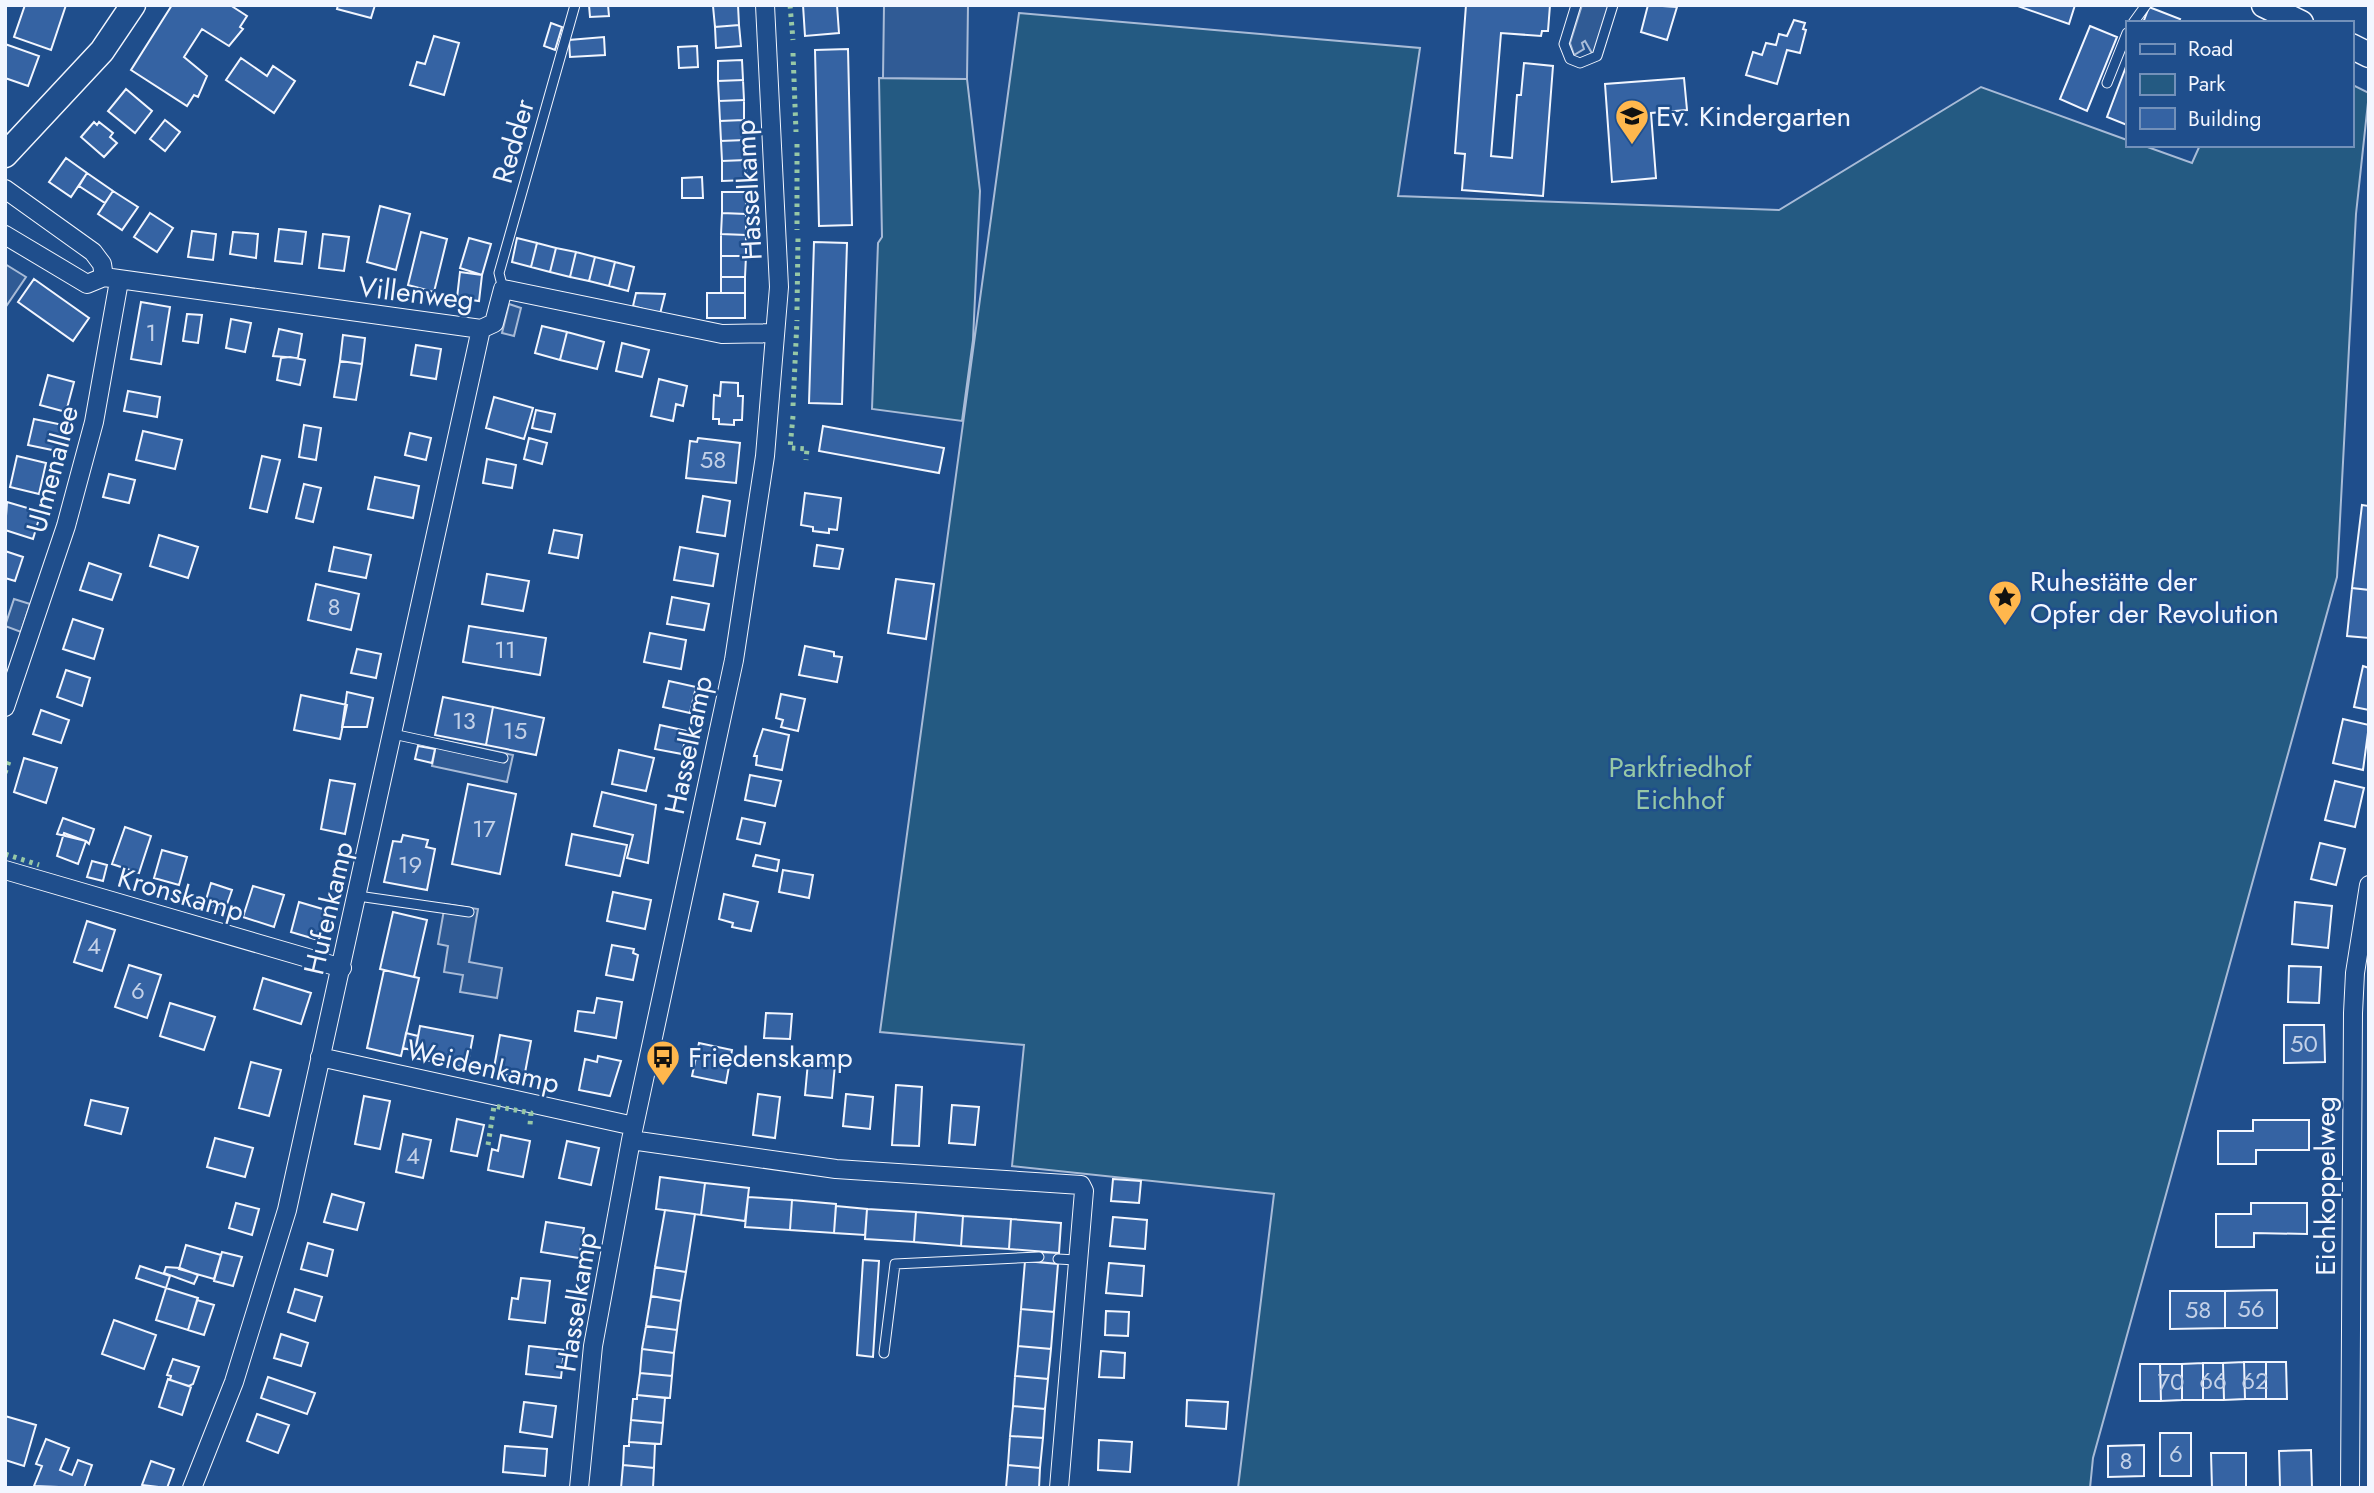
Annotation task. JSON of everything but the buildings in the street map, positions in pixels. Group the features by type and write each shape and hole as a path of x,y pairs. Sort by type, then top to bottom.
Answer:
{"main road":[{"path":"5,155 86,70 133,5"},
{"path":"2264,5 2297,21"},
{"path":"2353,47 2369,55"}],"street":[{"name":"Hasselkamp","path":"579,1488 593,1346 632,1133 734,660 765,456 779,287 765,5"},
{"path":"5,189 93,252 111,279"},
{"name":"Villenweg","path":"5,235 79,282 94,283 111,279 481,330 494,323 503,289 722,334 775,333"},
{"name":"Ulmenallee","path":"5,707 66,526 94,422 111,279"},
{"name":"Hufenkamp","path":"192,1488 234,1382 287,1210 481,330"},
{"name":"Kronskamp","path":"5,870 342,968"},
{"name":"Eichkoppelweg","path":"2350,1488 2353,1013 2355,973 2369,885"},
{"name":"Weidenkamp","path":"320,1056 632,1133"},
{"path":"632,1133 836,1169 1081,1185 1084,1191 1067,1260 1059,1488"}],"lane":[{"name":"Redder","path":"503,289 499,273 575,5"},
{"path":"1576,5 1564,44 1570,59 1580,63 1597,56 1613,5"},
{"path":"2134,21 2146,5"},
{"path":"2107,83 2126,36"},
{"path":"393,734 503,758"},
{"path":"358,896 469,912"},
{"path":"884,1353 895,1264 1039,1257"}],"green space":[{"name":"Parkfriedhof Eichhof","path":"1019,13 1420,48 1398,196 1779,210 1981,87 2126,140 2126,147 2148,147 2192,163 2199,147 2353,147 2353,85 2369,93 2356,214 2337,577 2093,1458 2090,1488 1238,1488 1274,1194 1012,1166 1024,1045 880,1032"},
{"path":"879,78 967,79 980,191 973,340 962,421 872,409 878,243 882,237"}],"shaded area":[{"path":"884,5 968,5 967,79 883,78"},
{"path":"1582,5 1610,5 1593,55 1585,41 1582,43 1584,49 1574,55 1570,43"},
{"path":"5,264 26,277 5,308"},
{"path":"509,304 521,308 514,336 502,333"},
{"path":"14,599 30,604 21,632 5,626"},
{"path":"437,739 513,755 507,782 432,766"},
{"path":"445,904 478,909 469,962 502,968 497,998 460,992 463,975 444,972 448,946 438,944"}],"hedge":[{"path":"790,5 793,40"},
{"path":"793,53 796,132"},
{"path":"797,144 797,230"},
{"path":"797,310 798,238"},
{"path":"793,406 797,320"},
{"path":"793,416 790,448 807,449 806,460"},
{"path":"5,773 9,761"},
{"path":"5,854 39,865"},
{"path":"488,1145 494,1106 531,1113 530,1125"}],"fence":[{"path":"2368,1081 2369,1147"}],"place":[{"name":"Ev. Kindergarten","path":"1632,146"},
{"name":"Ruhestätte der Opfer der Revolution","path":"2005,627"},
{"name":"Friedenskamp","path":"663,1087"}]}
